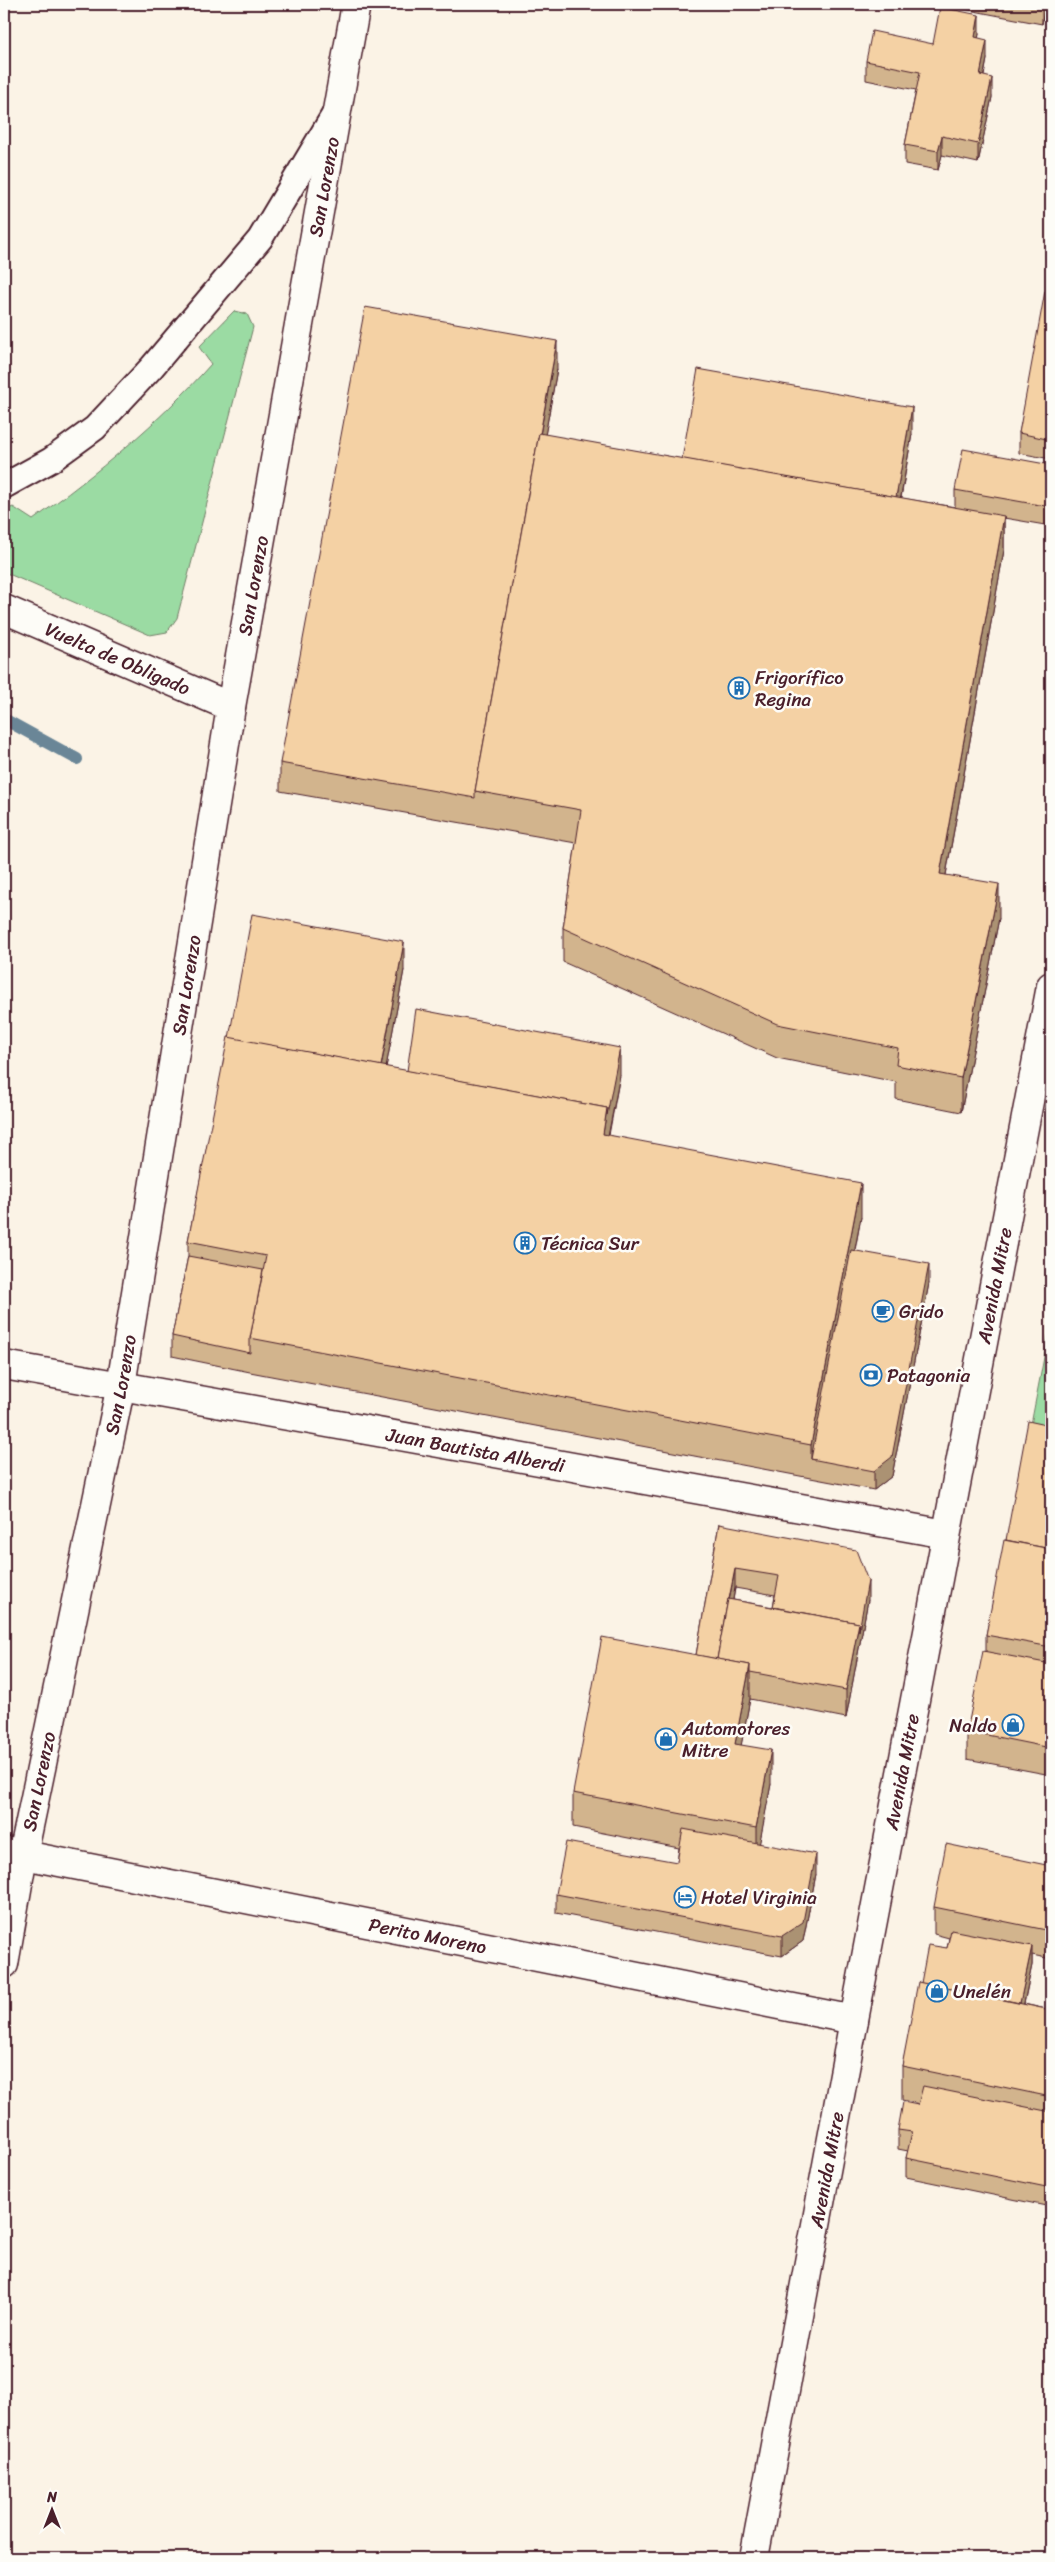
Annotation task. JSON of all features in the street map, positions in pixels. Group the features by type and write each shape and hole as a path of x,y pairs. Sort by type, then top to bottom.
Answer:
{"street":[{"name":"San Lorenzo","path":"4,1964 14,1853 121,1385 231,707 334,114 356,4"},
{"name":"Vuelta de Obligado","path":"4,609 231,707"},
{"name":"Avenida Mitre","path":"754,2558 854,2020 1051,986"},
{"name":"Juan Bautista Alberdi","path":"4,1365 946,1534"},
{"name":"Perito Moreno","path":"14,1853 854,2020"}],"lane":[{"path":"4,486 51,460 95,428 152,367 260,239 334,114"}],"green space":[{"path":"234,311 247,314 253,327 177,618 167,632 150,635 4,572 4,511 13,507 33,520 126,447 170,407 211,364 199,347"},
{"path":"1051,1321 1051,1445 1028,1440"}],"building":[{"path":"940,7 979,15 975,37 987,40 980,75 992,78 978,144 942,136 938,151 905,145 920,72 866,61 872,31 933,44"},
{"path":"1045,291 1051,292 1051,440 1019,433"},
{"path":"365,307 557,341 475,798 280,763"},
{"path":"698,369 912,407 896,497 682,459"},
{"name":"Frigorífico Regina","path":"539,433 1004,516 940,874 999,884 961,1078 896,1065 898,1048 777,1024 563,928 581,810 475,791"},
{"path":"963,449 1051,465 1051,507 955,490"},
{"path":"252,914 404,942 381,1066 229,1038"},
{"path":"416,1009 620,1048 607,1115 607,1108 407,1071"},
{"name":"Técnica Sur","path":"228,1037 607,1108 603,1134 861,1183 811,1445 250,1338 266,1256 188,1241"},
{"path":"851,1250 929,1264 892,1457 874,1471 811,1459"},
{"path":"188,1256 263,1270 250,1338 250,1353 172,1336"},
{"path":"1028,1421 1051,1426 1051,1549 1006,1540"},
{"path":"719,1524 856,1550 868,1581 859,1631 859,1623 773,1607 779,1576 735,1569 717,1659 696,1655"},
{"path":"1004,1540 1051,1549 1051,1647 986,1635"},
{"path":"728,1599 859,1623 846,1690 750,1672 750,1665 717,1659"},
{"name":"Automotores Mitre","path":"602,1637 750,1665 735,1744 771,1750 756,1828 573,1793"},
{"name":"Naldo","path":"983,1651 1051,1664 1051,1748 967,1731"},
{"name":"Hotel Virginia","path":"683,1829 816,1854 803,1922 782,1936 556,1894 566,1842 677,1862"},
{"path":"946,1844 1051,1866 1051,1931 934,1907"},
{"path":"951,1930 1032,1946 1020,2003 921,1983 928,1945 947,1948"},
{"path":"918,1982 1051,2010 1051,2097 902,2066"},
{"path":"923,2086 1051,2112 1051,2188 906,2158 912,2132 898,2130 903,2102 918,2105"}],"waterway":[{"path":"4,719 77,759"}],"place":[{"name":"Frigorífico Regina","path":"739,688"},
{"name":"Técnica Sur","path":"525,1243"},
{"name":"Grido","path":"883,1311"},
{"name":"Patagonia","path":"871,1375"},
{"name":"Naldo","path":"1013,1725"},
{"name":"Automotores Mitre","path":"666,1739"},
{"name":"Hotel Virginia","path":"685,1897"},
{"name":"Unelén","path":"937,1991"}]}
